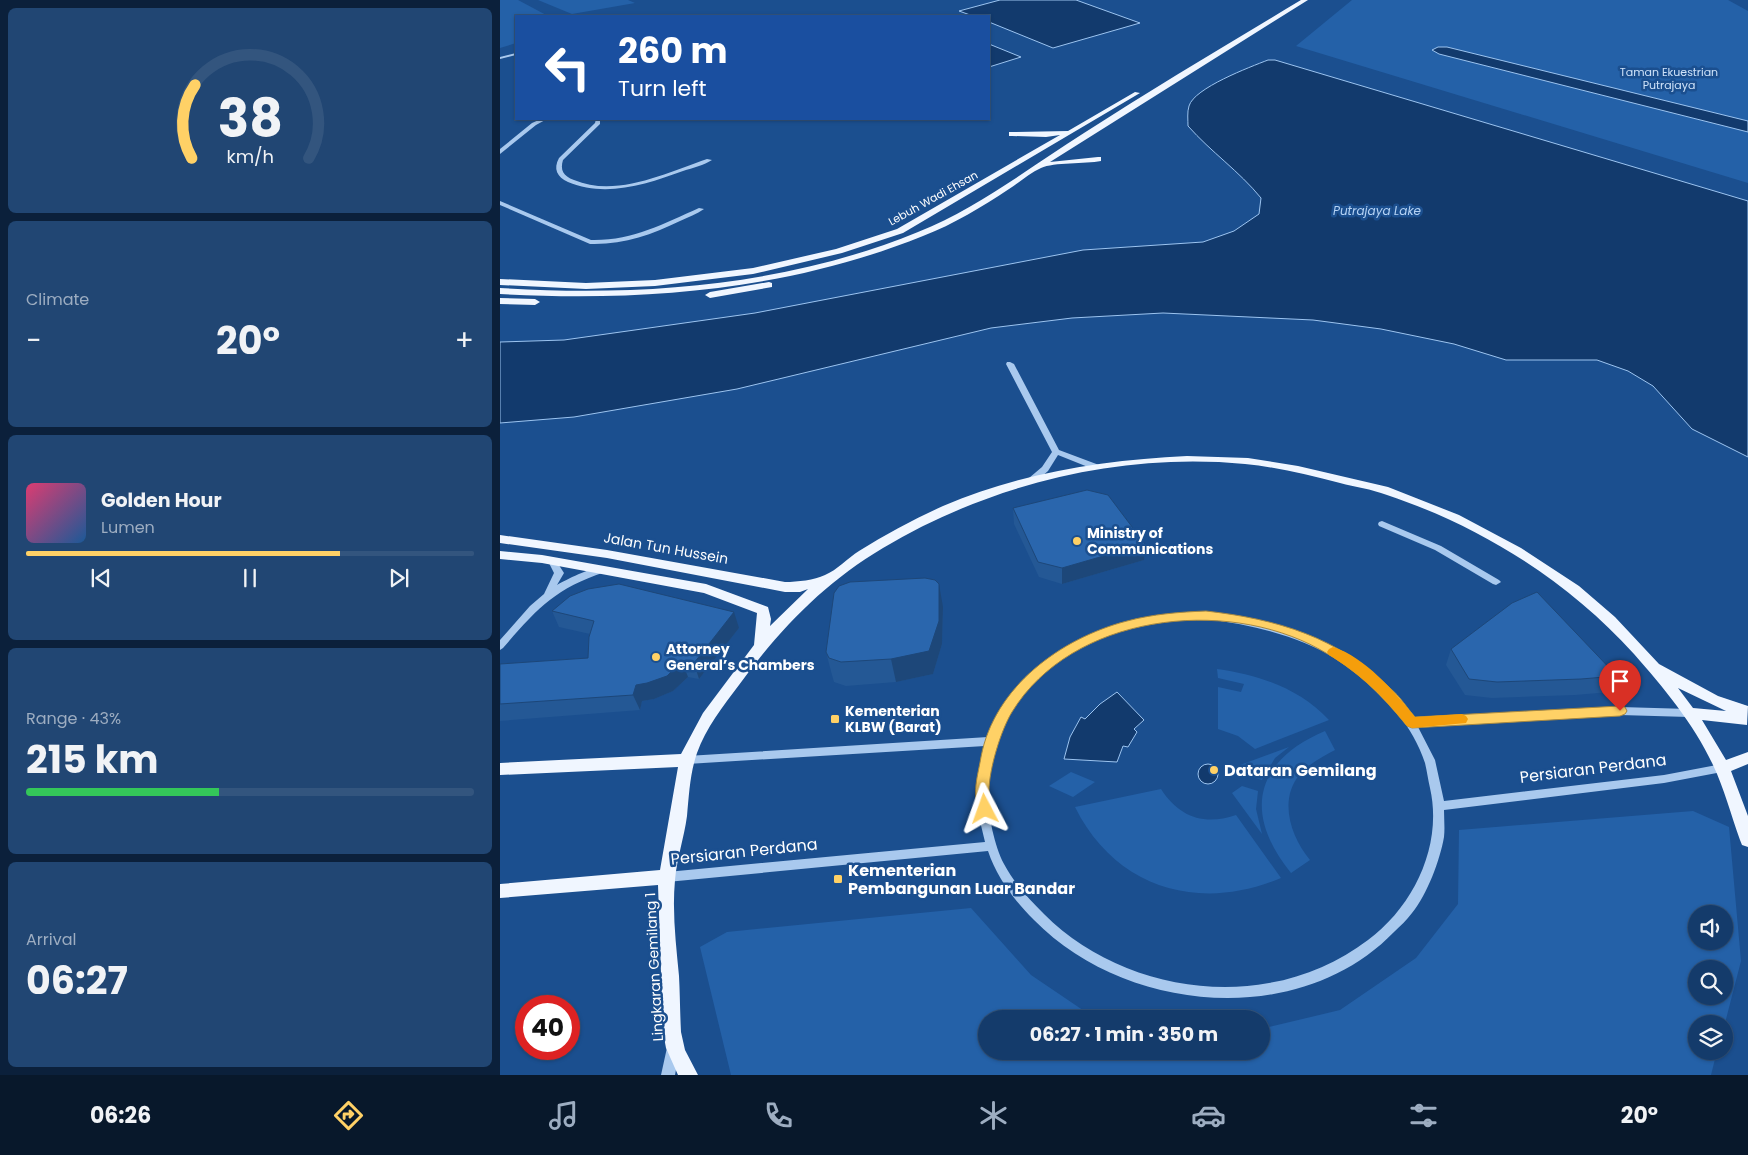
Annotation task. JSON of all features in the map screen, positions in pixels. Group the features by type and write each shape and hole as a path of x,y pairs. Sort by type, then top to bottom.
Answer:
{"main road":[{"name":"Lebuh Wadi Ehsan","path":"500,282 543,285 655,283 704,278 753,271 839,251 900,231 1198,59 1291,0"},
{"path":"500,291 539,294 614,295 710,286 765,277 857,255 921,234 968,210 1063,149 1305,0"},
{"path":"1029,156 1025,144 1012,134 1046,135 1071,131"},
{"path":"1086,135 1086,146"},
{"path":"1036,167 1068,161 1098,159 1090,153"},
{"path":"500,301 642,302 720,294 788,280 849,261 857,255"},
{"name":"Lingkaran Gemilang 1","path":"688,1075 674,1043 668,942 667,878 687,760 709,714 760,644 825,579 885,539 931,514 976,497 1032,480 1096,468 1166,461 1238,460 1312,473 1388,491 1483,532 1556,576 1606,617 1650,664 1689,713 1722,768 1748,840"},
{"name":"Jalan Tun Hussein","path":"500,539 554,544 785,587 800,587 825,579"},
{"path":"500,555 552,561 706,589 763,610 764,619 760,644"},
{"path":"1650,664 1706,698 1734,709 1748,712"},
{"path":"1689,713 1748,719"},
{"name":"Persiaran Perdana","path":"1722,768 1748,758"},
{"path":"500,769 687,760"},
{"name":"Persiaran Perdana","path":"500,891 667,878"}],"street":[{"path":"500,58 515,54"},
{"path":"500,152 534,124 542,120"},
{"path":"598,120 598,123 561,159 558,165 559,171 572,182 600,188 617,187 634,184 709,160"},
{"path":"500,203 590,242 601,243 616,242 644,235 701,209"},
{"path":"1010,364 1056,452 1096,468"},
{"path":"1032,480 1044,469 1056,452"},
{"path":"1382,524 1438,548 1496,582"},
{"path":"500,646 547,595 560,573 552,561"},
{"path":"547,595 579,577 602,570"},
{"path":"1206,616 1246,620 1286,630 1323,645 1357,666 1387,692 1412,723 1431,762 1440,806 1437,847 1422,889 1395,926 1356,957 1308,980 1253,992 1195,991 1138,979 1087,956 1044,924 1012,887 991,846 982,790 991,741 1007,708 1030,680 1059,656 1092,638 1128,625 1167,617 1206,616"},
{"path":"1412,723 1620,711 1689,713"},
{"path":"687,760 991,741"},
{"name":"Persiaran Perdana","path":"1440,806 1664,779 1722,768"},
{"name":"Persiaran Perdana","path":"667,878 991,846"},
{"path":"668,1075 674,1043"}],"green space":[{"path":"500,0 518,0 546,15 515,15 515,43 500,48"},
{"path":"538,0 628,0 635,3 572,14"},
{"name":"Taman Ekuestrian Putrajaya","path":"1352,0 1728,0 1748,11 1748,183 1296,46"},
{"path":"1217,669 1248,675 1278,685 1305,699 1329,720 1255,749 1238,736 1218,729 1218,687 1241,692 1244,684 1218,678"},
{"path":"1325,731 1335,750 1316,760 1300,774 1293,784 1290,795 1288,807 1293,830 1297,841 1310,860 1291,873 1276,851 1266,830 1262,810 1263,791 1270,774 1283,758 1301,743"},
{"path":"1289,747 1275,758 1262,780 1245,775 1240,765"},
{"path":"1071,772 1095,782 1073,797 1049,786"},
{"path":"1242,786 1258,791 1256,809 1262,834 1232,793"},
{"path":"1161,789 1176,806 1193,817 1213,820 1236,815 1281,878 1250,888 1220,893 1190,892 1162,886 1136,874 1113,857 1092,835 1075,807"},
{"path":"1693,811 1729,827 1741,961 1733,992 1733,960 1688,960 1688,1005 1730,1005 1727,1015 1688,1015 1688,1060 1715,1060 1711,1075 731,1075 700,947 727,932 971,908 1031,975 1083,1010 978,1010 978,1060 1270,1060 1270,1027 1340,1010 1416,958 1458,904 1459,830"}],"water":[{"path":"1000,0 1076,0 1140,23 1053,48 990,22 990,15 970,15 959,11"},
{"path":"990,44 1021,57 990,67"},
{"path":"1438,47 1447,47 1748,121 1748,132 1439,54 1432,50"},
{"name":"Putrajaya Lake","path":"1268,60 1275,60 1748,201 1748,457 1692,429 1653,386 1628,371 1597,360 1506,360 1454,344 1381,329 1313,320 1163,313 1072,318 991,328 737,389 574,417 500,423 500,342 564,340 755,313 1083,250 1203,242 1234,231 1259,214 1261,198 1244,179 1188,126 1188,108 1193,99 1211,85"},
{"path":"1117,692 1144,720 1134,729 1137,732 1128,747 1123,746 1117,762 1064,759 1070,737 1081,717 1085,719 1100,704"},
{"path":"1204,764 1212,764 1218,770 1218,778 1212,784 1204,784 1198,778 1198,770"}],"building":[{"name":"Ministry of Communications","path":"1087,490 1108,495 1145,544 1062,568 1038,562 1013,508"},
{"path":"925,578 935,580 939,584 939,621 929,651 891,659 841,662 829,658 826,652 834,593 839,586 850,582"},
{"name":"Attorney General’s Chambers","path":"619,584 734,612 694,663 682,661 667,676 636,685 633,695 500,704 500,664 588,658 589,637 594,621 552,611 570,596 588,589"},
{"path":"1537,592 1617,676 1497,682 1469,679 1451,649 1512,603"}],"slow traffic":[{"path":"1333,652 1357,666 1387,692 1412,723 1462,719"}],"place":[{"name":"Ministry of Communications","path":"1077,541"},
{"name":"Attorney General’s Chambers","path":"656,657"},
{"name":"Kementerian KLBW (Barat)","path":"835,719"},
{"name":"Dataran Gemilang","path":"1214,770"},
{"name":"Kementerian Pembangunan Luar Bandar","path":"838,879"}],"route":[{"path":"985,809 982,790 991,741 1007,708 1030,680 1059,656 1092,638 1128,625 1167,617 1206,616 1246,620 1286,630 1323,645 1357,666 1387,692 1412,723 1620,711"}]}
